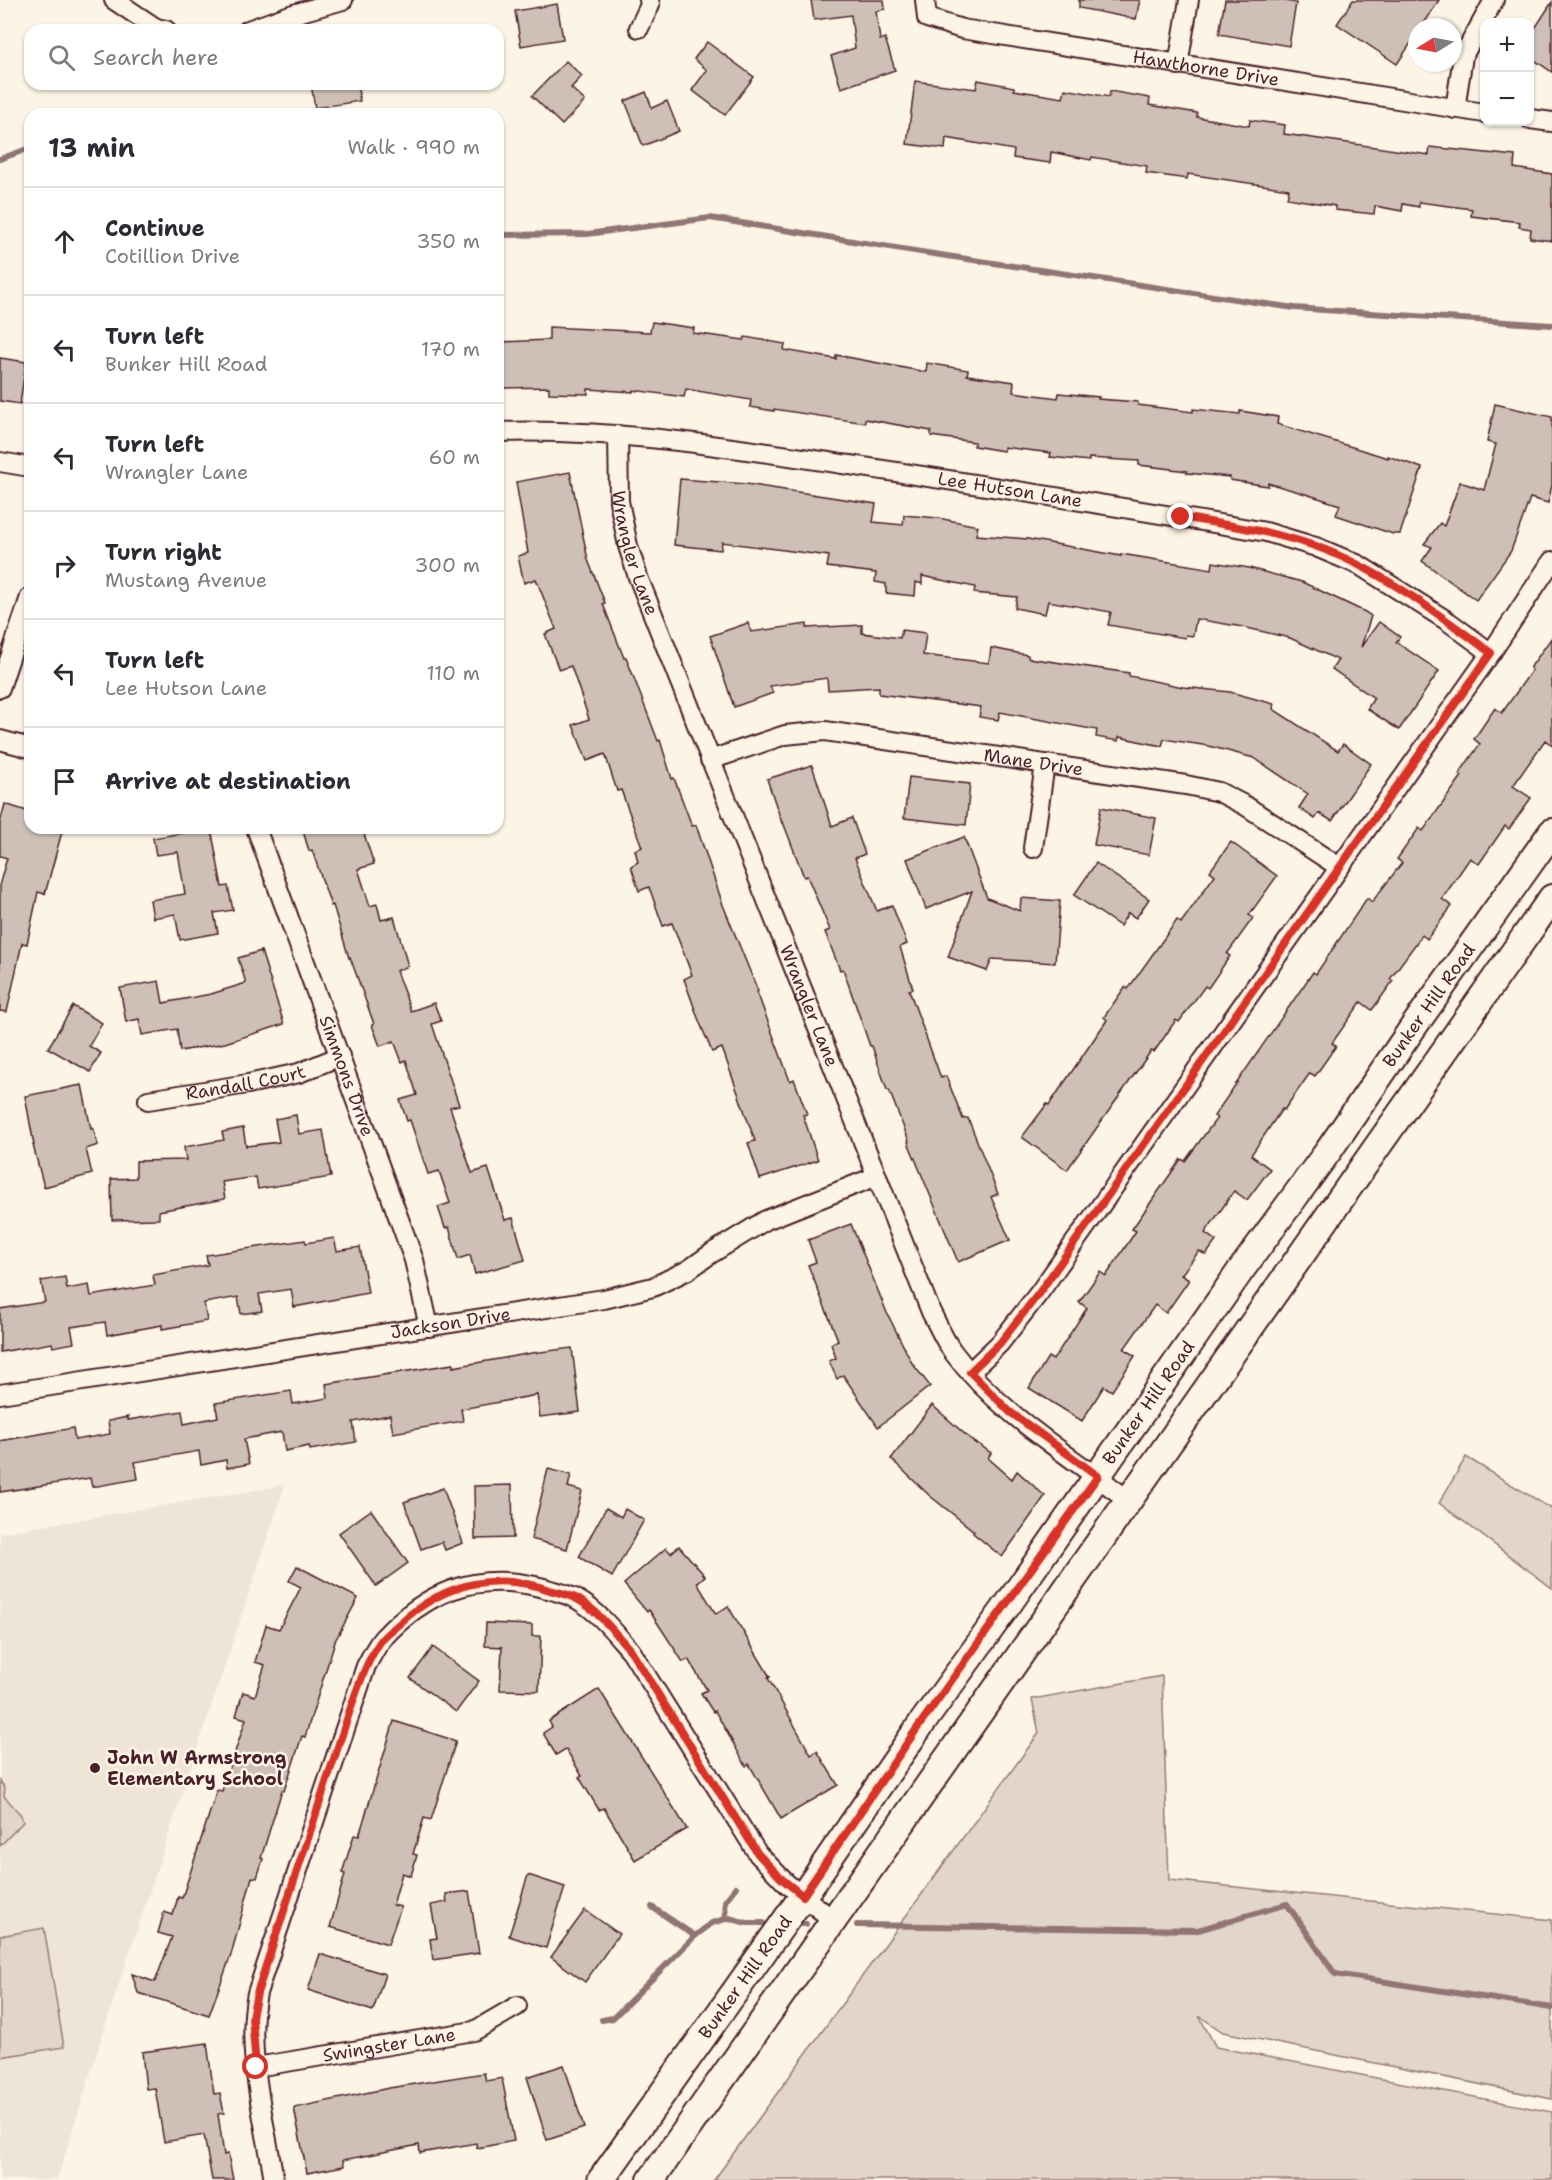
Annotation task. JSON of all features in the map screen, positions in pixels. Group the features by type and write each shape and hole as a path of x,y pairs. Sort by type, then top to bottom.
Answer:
{"main road":[{"name":"Bunker Hill Road","path":"601,2180 803,1896 916,1730 1098,1476 1234,1280 1329,1150 1552,832"},
{"path":"651,2180 1552,898"}],"street":[{"path":"114,0 150,24"},
{"path":"265,24 343,0"},
{"path":"639,28 650,5 649,0"},
{"path":"1178,65 1190,0"},
{"path":"1455,109 1463,56 1494,0"},
{"name":"Hawthorne Drive","path":"926,9 963,29 1480,112"},
{"path":"1534,120 1552,122"},
{"name":"Lee Hutson Lane","path":"504,432 618,435 721,446 968,483 1266,532 1316,547 1359,565 1449,622 1491,653"},
{"name":"Wrangler Lane","path":"618,435 619,501 628,546 638,577 931,1312 952,1351 1010,1412 1128,1500"},
{"path":"0,462 24,466"},
{"path":"970,1372 1000,1343 1039,1293 1491,653 1552,561"},
{"path":"0,688 24,615"},
{"name":"Mane Drive","path":"710,760 785,735 825,731 1186,785 1219,792 1246,806 1339,867"},
{"path":"0,740 24,746"},
{"path":"1033,848 1045,764"},
{"name":"Simmons Drive","path":"258,834 414,1260 429,1327"},
{"name":"Randall Court","path":"148,1100 248,1084 298,1073 340,1056"},
{"name":"Jackson Drive","path":"0,1395 604,1299 653,1287 688,1270 766,1220 877,1176"},
{"path":"274,2180 256,2067 252,2017 257,1993 366,1666 381,1640 412,1612 437,1595 471,1584 511,1580 578,1599 608,1623 631,1651 758,1854 782,1879 833,1920"},
{"name":"Swingster Lane","path":"256,2067 474,2031 517,2006"}],"shaded area":[{"path":"1466,1457 1552,1509 1552,1588 1439,1503"},
{"name":"John W Armstrong Elementary School","path":"285,1485 113,2002 57,2180 0,2180 0,1533"},
{"path":"1162,1676 1169,1880 1552,1920 1552,2099 1223,2032 1199,2016 1216,2047 1552,2112 1552,2180 714,2180 1039,1733 1032,1699"},
{"path":"0,1781 5,1788 4,1796 21,1815 23,1822 0,1846"},
{"path":"44,1928 64,2047 0,2057 0,1936"}],"building":[{"path":"811,0 884,0 885,9 876,11 880,40 885,38 895,70 841,88 831,56 855,48 851,15 814,20"},
{"path":"1079,0 1140,0 1136,19 1079,8"},
{"path":"1225,0 1280,0 1296,3 1289,46 1219,34"},
{"path":"1353,0 1439,0 1428,18 1408,18 1408,48 1397,64 1337,24"},
{"path":"1552,2 1552,72 1534,60 1534,30"},
{"path":"557,4 563,39 521,46 515,11"},
{"path":"707,42 754,77 725,115 692,90 707,70 694,59"},
{"path":"566,61 582,76 571,88 585,101 562,125 532,96"},
{"path":"978,80 1014,87 1014,90 1063,98 1065,89 1109,97 1110,91 1150,98 1149,105 1197,113 1197,117 1249,126 1250,120 1285,125 1284,134 1429,155 1430,147 1515,156 1514,168 1552,174 1552,241 1530,238 1531,229 1519,227 1520,222 1471,216 1472,209 1419,202 1419,207 1403,204 1402,211 1375,206 1374,214 1335,210 1335,206 1287,198 1289,189 1188,174 1187,179 1146,173 1147,166 1092,157 1091,160 1051,152 1050,163 1013,158 1014,150 946,138 945,149 907,144 915,81 976,89"},
{"path":"312,90 358,90 360,101 315,108"},
{"path":"646,92 652,108 667,101 679,131 643,146 625,101"},
{"path":"652,322 694,328 693,333 744,340 745,337 785,344 784,350 836,359 836,355 926,372 927,363 968,370 967,375 1014,382 1013,392 1058,398 1059,393 1138,402 1138,405 1193,412 1193,409 1240,414 1240,411 1278,417 1277,424 1422,468 1400,534 1393,534 1336,515 1340,505 1268,483 1268,486 1230,480 1230,477 1139,465 1139,461 1089,458 1089,461 1050,457 1051,453 1004,447 1004,451 974,446 974,442 931,436 931,431 865,419 865,423 750,407 751,400 686,389 684,397 633,390 633,392 588,389 588,394 549,393 549,387 504,388 504,342 549,340 549,327 650,332"},
{"path":"0,358 24,362 20,404 0,401"},
{"path":"1495,404 1552,417 1552,485 1548,503 1530,498 1511,551 1476,600 1422,561 1432,547 1424,544 1440,523 1444,526 1460,482 1484,490 1496,444 1487,442"},
{"path":"570,472 588,560 605,603 603,604 658,741 660,740 672,779 674,778 692,826 696,825 723,905 758,991 790,1081 794,1079 807,1114 803,1115 818,1160 760,1179 748,1143 755,1141 722,1048 712,1052 698,1018 684,979 692,975 672,923 663,926 649,887 639,891 631,866 638,862 635,850 642,847 621,790 617,791 605,754 587,761 573,725 589,719 571,666 559,670 545,634 556,629 536,579 524,583 518,556 528,553 516,482"},
{"path":"680,479 746,484 876,504 873,522 903,525 904,515 938,518 978,526 976,535 1028,539 1121,556 1121,554 1212,569 1213,562 1249,568 1302,582 1365,612 1371,616 1361,647 1379,622 1400,637 1396,642 1439,671 1399,730 1367,709 1374,698 1332,669 1338,660 1290,638 1196,619 1193,636 1186,635 1185,638 1108,625 1111,612 1048,601 1045,614 1015,608 1017,597 974,593 975,587 922,576 922,584 916,582 915,596 886,593 886,584 875,582 876,573 827,567 829,556 722,542 721,550 674,545"},
{"path":"748,623 751,632 807,624 807,628 862,625 862,633 900,638 902,630 926,633 923,655 989,663 991,648 1028,655 1028,658 1129,673 1129,676 1183,687 1230,692 1274,704 1273,709 1338,751 1343,744 1371,764 1332,821 1319,813 1315,819 1299,808 1308,794 1254,758 1209,746 1164,739 1162,746 1119,737 1118,741 1096,737 1097,730 1000,712 998,720 979,717 981,707 879,694 879,687 828,690 827,678 770,686 773,693 734,707 710,636"},
{"path":"1552,637 1552,745 1545,740 1513,786 1531,798 1509,829 1505,826 1479,864 1470,858 1442,899 1452,906 1427,939 1422,935 1390,979 1393,981 1372,1010 1361,1002 1332,1043 1336,1046 1315,1076 1310,1073 1284,1110 1282,1109 1251,1155 1270,1169 1247,1200 1234,1191 1205,1233 1216,1241 1206,1255 1199,1251 1181,1275 1189,1280 1166,1313 1155,1305 1124,1349 1135,1356 1112,1391 1104,1386 1082,1421 1029,1388 1048,1357 1053,1360 1087,1308 1079,1302 1100,1272 1106,1276 1136,1231 1132,1229 1181,1159 1185,1161 1217,1118 1214,1116 1313,972 1316,974 1367,898 1372,902 1402,863 1397,859 1419,828 1423,831 1462,776 1459,774 1480,744 1474,739 1495,708 1502,713"},
{"path":"812,765 832,826 852,818 865,854 855,858 877,911 892,905 907,944 900,947 913,989 909,990 941,1078 946,1076 963,1119 968,1118 998,1194 991,1197 1010,1240 958,1262 889,1090 887,1090 843,969 840,970 825,932 830,930 807,876 804,877 767,779"},
{"path":"909,777 970,784 966,825 904,818"},
{"path":"5,804 24,810 24,834 61,834 45,894 38,892 27,944 22,943 7,1012 0,1011 0,882 7,858 0,856 0,823"},
{"path":"1101,807 1156,818 1149,855 1094,845"},
{"path":"176,834 212,834 222,887 228,886 233,910 214,913 218,933 180,940 175,914 153,918 150,900 185,894 178,852 156,855 153,838"},
{"path":"304,834 364,834 374,864 358,869 370,906 377,904 381,920 394,917 408,966 396,971 411,1011 434,1003 441,1021 432,1024 459,1105 450,1107 472,1173 488,1168 505,1220 513,1218 525,1260 475,1274 470,1255 458,1259 449,1227 445,1228 438,1207 450,1203 439,1171 428,1174 410,1120 407,1121 400,1100 417,1095 406,1060 402,1062 394,1041 380,1046 333,905 331,906 312,850 309,851"},
{"path":"964,837 987,898 1020,911 1021,898 1060,901 1055,963 992,959 987,971 948,957 972,891 926,909 907,859"},
{"path":"1231,842 1277,876 1249,915 1253,918 1227,954 1230,956 1208,988 1205,986 1179,1022 1176,1020 1154,1052 1151,1051 1067,1170 1022,1137 1047,1104 1049,1105 1107,1020 1104,1017 1125,987 1128,989 1177,920 1181,923 1215,875 1210,871"},
{"path":"1096,863 1149,899 1136,918 1128,913 1120,926 1074,895"},
{"path":"261,951 284,1024 225,1043 180,1051 177,1029 142,1035 139,1019 126,1022 120,988 159,981 163,1003 211,994 246,983 238,958"},
{"path":"73,1006 102,1023 89,1046 101,1053 90,1072 48,1048"},
{"path":"82,1085 91,1129 93,1128 98,1145 86,1149 92,1174 44,1187 33,1145 25,1096"},
{"path":"296,1115 299,1134 323,1130 331,1177 258,1189 256,1177 222,1182 225,1199 159,1211 159,1219 112,1220 111,1179 136,1178 136,1161 186,1160 184,1147 224,1140 222,1132 243,1128 246,1146 279,1142 275,1119"},
{"path":"851,1224 887,1313 912,1363 930,1386 878,1427 843,1375 837,1379 829,1361 836,1358 831,1344 838,1340 808,1265 816,1262 808,1240"},
{"path":"334,1238 337,1251 360,1247 368,1293 294,1307 291,1289 259,1294 262,1311 241,1314 238,1297 204,1303 207,1321 162,1329 162,1325 107,1335 105,1322 71,1327 74,1343 53,1347 52,1343 0,1352 0,1309 45,1302 41,1281 65,1277 67,1289 89,1285 91,1296 155,1285 153,1275 208,1265 206,1255 305,1240 306,1243"},
{"path":"572,1348 580,1412 540,1417 537,1395 461,1409 463,1421 393,1433 390,1415 353,1422 356,1442 310,1450 309,1446 285,1451 282,1432 244,1439 249,1464 227,1468 226,1460 201,1465 199,1451 135,1462 138,1479 92,1487 90,1478 0,1492 0,1441 73,1428 75,1440 110,1434 108,1421 182,1411 184,1424 218,1417 215,1403 291,1391 293,1404 328,1398 326,1384"},
{"path":"932,1405 976,1444 991,1453 988,1458 1012,1479 1017,1471 1045,1496 1002,1557 930,1496 891,1459"},
{"path":"548,1469 571,1475 568,1487 582,1491 567,1549 531,1539"},
{"path":"512,1485 513,1538 475,1539 474,1486"},
{"path":"443,1488 463,1543 445,1550 442,1542 421,1549 404,1502"},
{"path":"606,1508 621,1517 625,1509 644,1520 612,1577 579,1557"},
{"path":"371,1510 408,1563 376,1586 339,1533"},
{"path":"679,1546 705,1576 697,1583 716,1614 728,1606 770,1677 768,1678 811,1755 817,1751 838,1785 781,1819 749,1764 746,1766 715,1711 713,1712 701,1693 707,1690 688,1659 683,1662 649,1610 647,1612 624,1584 666,1548 671,1553"},
{"path":"297,1566 358,1598 335,1641 305,1737 302,1736 284,1791 282,1790 257,1878 252,1877 231,1955 209,2015 138,1993 132,1974 155,1982 172,1937 158,1933 164,1912 173,1915 178,1897 182,1898 217,1790 222,1791 246,1719 236,1716 243,1692 255,1696 265,1665 255,1662 266,1625 279,1629 301,1587 289,1581"},
{"path":"486,1623 532,1625 532,1636 541,1636 539,1691 500,1690 502,1647 485,1646"},
{"path":"433,1647 479,1681 456,1712 410,1678"},
{"path":"599,1689 687,1829 635,1860 604,1808 599,1810 579,1777 582,1776 566,1749 556,1755 543,1733 552,1727 549,1721"},
{"path":"394,1721 456,1741 431,1820 424,1818 413,1854 417,1855 411,1876 402,1873 393,1905 401,1907 388,1944 330,1927 345,1874 342,1873 354,1835 359,1836"},
{"path":"528,1875 565,1887 546,1948 509,1936"},
{"path":"469,1891 479,1953 433,1960 430,1939 437,1938 431,1905 447,1902 446,1894"},
{"path":"585,1910 619,1934 585,1982 551,1957"},
{"path":"320,1954 385,1974 373,2011 308,1990"},
{"path":"207,2043 214,2094 220,2093 224,2113 218,2114 224,2155 228,2154 233,2180 212,2180 204,2135 164,2142 155,2088 146,2089 142,2052"},
{"path":"564,2065 584,2128 547,2140 527,2077"},
{"path":"484,2073 486,2081 502,2078 514,2141 477,2148 476,2143 420,2153 419,2145 343,2160 344,2166 307,2173 294,2108 389,2088"}],"waterway":[{"path":"0,159 24,150"},
{"path":"504,235 587,234 710,218 1294,308 1552,325"},
{"path":"726,1919 725,1901 736,1887"},
{"path":"857,1925 1198,1930 1287,1904 1335,1974 1552,2008"},
{"path":"652,1907 695,1936"},
{"path":"602,2020 613,2018 695,1936 712,1923 729,1918 747,1923 763,1923"}],"place":[{"name":"John W Armstrong Elementary School","path":"95,1768"}],"route":[{"path":"256,2067 252,2017 257,1993 352,1704 366,1666 381,1640 412,1612 437,1595 471,1584 511,1580 578,1599 608,1623 631,1651 758,1854 782,1879 803,1896 916,1730 1098,1476 1010,1412 970,1372 1000,1343 1039,1293 1491,653 1408,594 1359,565 1316,547 1266,532 1181,517"}]}
